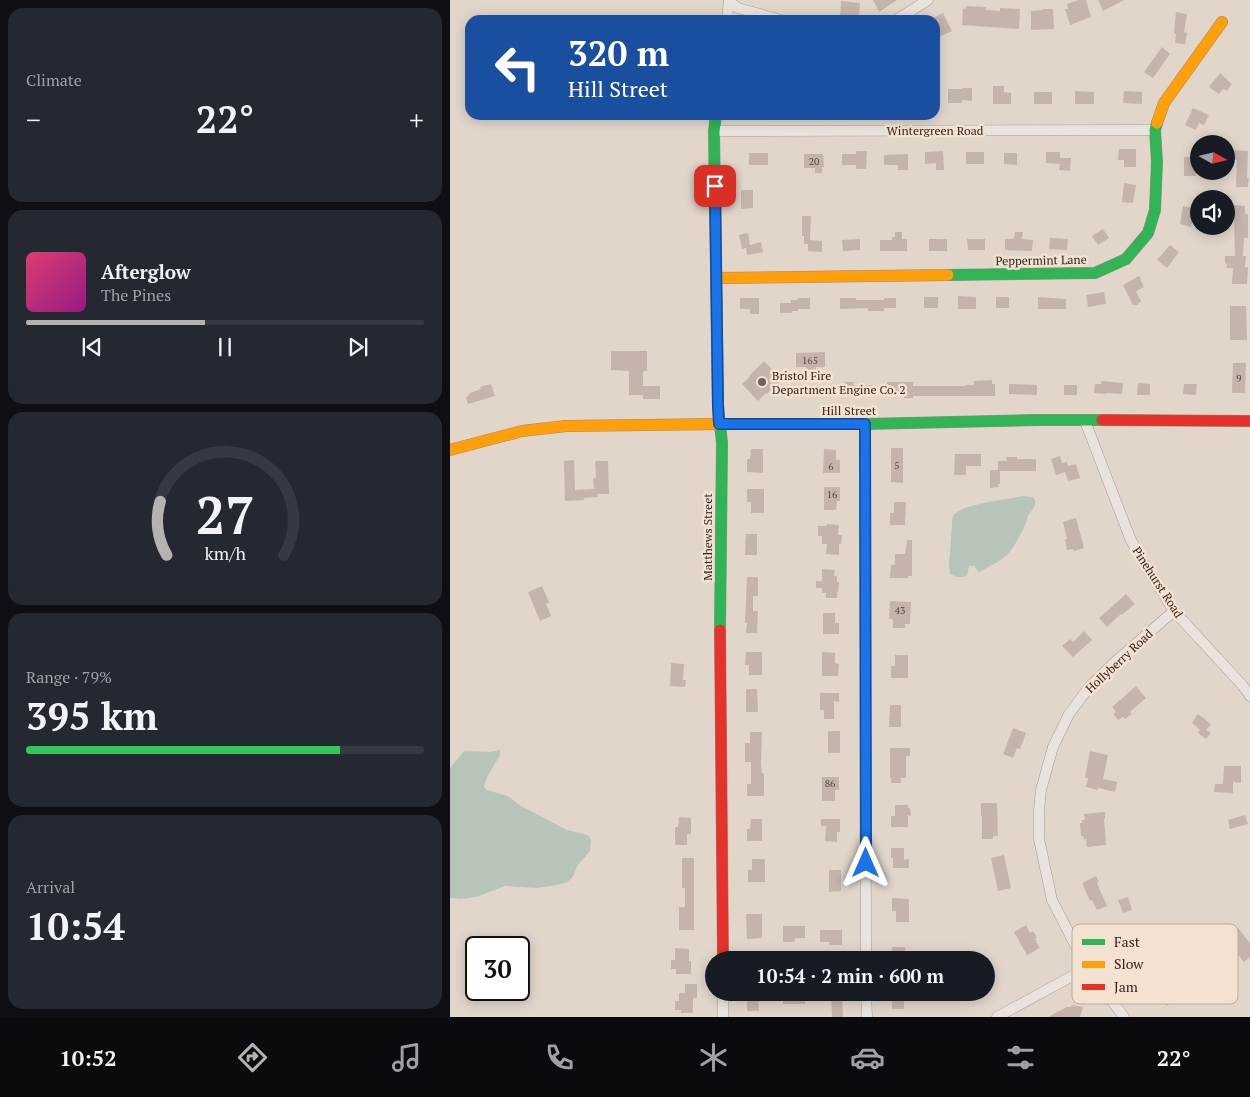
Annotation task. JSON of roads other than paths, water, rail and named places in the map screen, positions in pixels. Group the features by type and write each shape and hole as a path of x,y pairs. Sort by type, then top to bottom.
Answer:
{"street":[{"path":"728,15 729,0"},
{"path":"729,0 738,8 763,15"},
{"path":"904,15 928,0"},
{"name":"Peppermint Lane","path":"717,278 1095,273 1126,259 1148,232 1155,210 1156,130 1164,103 1222,22"},
{"name":"Matthews Street","path":"715,120 718,406 722,443 720,666 723,951"},
{"name":"Wintergreen Road","path":"714,131 1156,130"},
{"name":"Hill Street","path":"450,450 522,431 566,426 865,424 1027,420 1250,421"},
{"name":"Pinehurst Road","path":"1085,421 1137,552 1174,612 1243,686 1250,696"},
{"path":"865,424 866,951"},
{"name":"Hollyberry Road","path":"1072,939 1052,900 1039,839 1041,790 1053,747 1068,714 1090,686 1117,660 1174,612"},
{"path":"997,1017 1072,976"},
{"path":"723,1001 723,1017"},
{"path":"866,1001 867,1017"},
{"name":"Hollyberry Road","path":"1114,1004 1124,1017"}],"place":[{"name":"Bristol Fire Department Engine Co. 2","path":"762,382"}]}
